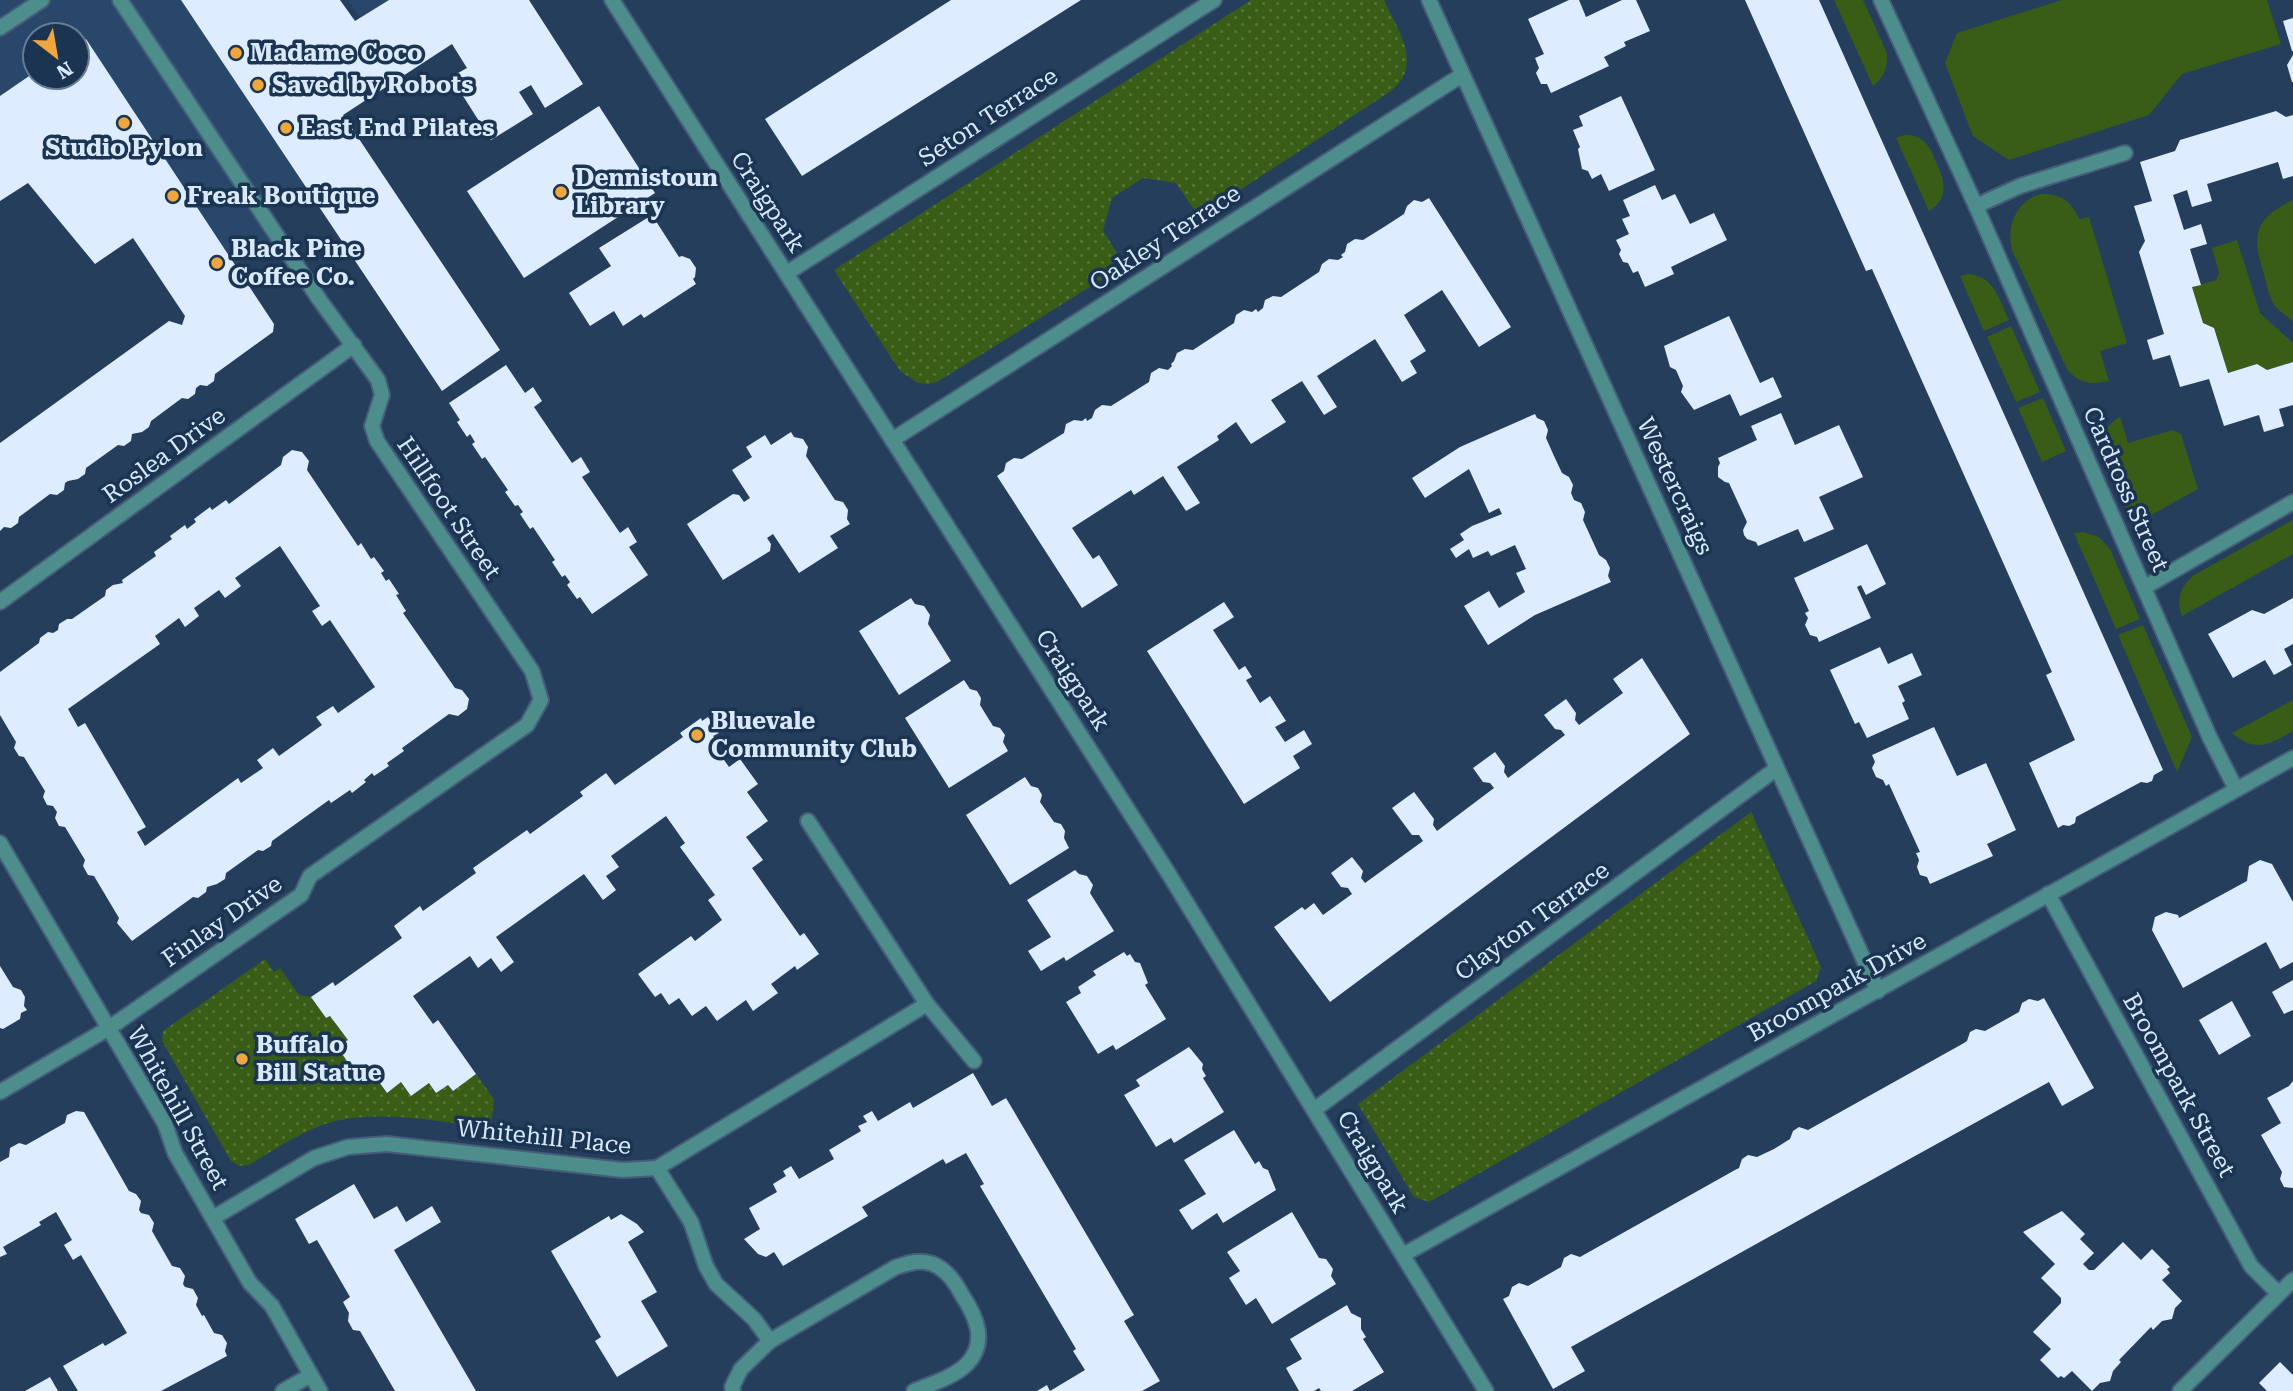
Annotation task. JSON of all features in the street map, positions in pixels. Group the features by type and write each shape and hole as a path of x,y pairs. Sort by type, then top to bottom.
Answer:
{"street":[{"path":"0,28 42,0"},
{"name":"Hillfoot Street","path":"120,0 320,299 379,380 382,396 372,426 377,442 533,671 541,700 527,725"},
{"name":"Craigpark","path":"611,0 1056,694 1486,1391"},
{"name":"Seton Terrace","path":"787,273 1214,0"},
{"name":"Westercraigs","path":"1429,0 1878,991"},
{"name":"Cardross Street","path":"1881,0 1976,206 2210,737 2236,789"},
{"name":"Oakley Terrace","path":"892,440 1462,75"},
{"path":"1976,206 2020,187 2125,153"},
{"name":"Roslea Drive","path":"0,602 354,345"},
{"path":"2145,587 2293,502"},
{"name":"Finlay Drive","path":"0,1092 109,1028 301,895 310,876 527,725"},
{"name":"Broompark Drive","path":"1403,1255 2293,758"},
{"name":"Clayton Terrace","path":"1314,1110 1776,769"},
{"path":"808,821 928,1004 974,1061"},
{"name":"Whitehill Street","path":"0,843 165,1124 175,1153 250,1283 272,1306 320,1391"},
{"name":"Broompark Street","path":"2048,894 2251,1266 2278,1293"},
{"name":"Whitehill Place","path":"213,1218 314,1158 348,1147 387,1144 623,1170 657,1168 928,1004"},
{"path":"657,1168 691,1222 706,1266 716,1284 754,1319 770,1341"},
{"path":"733,1391 741,1369 770,1341 896,1267 914,1261 931,1263 946,1271 975,1316 979,1331 977,1348 967,1364 952,1374 914,1391"},
{"path":"2180,1391 2293,1280"},
{"path":"283,1391 311,1375"}],"shaded area":[{"path":"0,0 220,0 332,168 264,209 283,234 205,285 0,142"},
{"path":"348,0 453,0 378,47"}],"green space":[{"path":"1251,0 1384,0 1405,47 1406,70 1401,81 1391,91 1199,217 1176,183 1143,178 1112,198 1103,231 1125,265 939,381 918,383 900,371 834,270"},
{"path":"1834,0 1863,0 1887,53 1884,72 1873,86"},
{"path":"2062,0 2267,0 2281,44 2182,74 2149,115 2009,160 1973,136 1945,63 1957,33"},
{"path":"1911,135 1925,142 1942,176 1943,195 1929,211 1896,138"},
{"path":"2040,194 2064,199 2073,207 2079,219 2089,217 2127,343 2100,351 2109,381 2086,382 2076,378 2067,369 2012,250 2010,232 2015,216 2025,203"},
{"path":"2293,200 2293,321 2277,308 2271,299 2259,258 2257,237 2264,220"},
{"path":"2237,240 2260,313 2293,343 2293,362 2267,370 2257,364 2228,373 2214,328 2203,323 2192,287 2216,280 2219,273 2212,248"},
{"path":"1968,274 1990,284 2009,320 1984,331 1960,276"},
{"path":"2011,326 2040,392 2016,402 1987,337"},
{"path":"2043,398 2066,451 2042,462 2018,408"},
{"path":"2120,417 2128,443 2173,430 2181,434 2198,489 2135,524 2114,484 2104,453 2104,438 2109,426"},
{"path":"2293,520 2293,554 2182,616 2180,593 2194,575"},
{"path":"2083,532 2099,537 2110,549 2140,619 2116,629 2074,533"},
{"path":"2143,625 2192,737 2177,772 2118,635"},
{"path":"2293,700 2293,731 2284,736 2269,743 2255,745 2232,733"},
{"path":"1751,812 1821,967 1816,981 1429,1202 1414,1197 1358,1104"},
{"path":"265,959 274,972 280,968 299,995 311,997 326,1018 330,1016 348,1040 337,1047 366,1064 386,1093 401,1082 411,1096 429,1083 436,1093 448,1085 453,1090 476,1074 494,1099 491,1128 413,1118 354,1118 312,1129 249,1165 239,1166 231,1161 162,1041 163,1031"}],"building":[{"path":"181,0 340,0 355,21 389,0 529,0 583,84 545,108 531,85 519,92 533,114 491,140 451,77 467,68 452,44 343,115 500,350 442,391"},
{"path":"951,0 1081,0 802,176 765,119"},
{"path":"1569,0 1579,0 1586,17 1622,0 1636,0 1650,31 1624,42 1626,46 1604,57 1609,66 1551,93 1547,84 1541,84 1536,73 1539,68 1535,58 1544,54 1528,19"},
{"path":"1745,0 1819,0 2163,770 2154,775 2152,781 2141,782 2076,817 2075,823 2069,826 2058,828 2029,763 2075,740 2046,675 2052,672 1872,269 1866,271"},
{"path":"2293,18 2293,51 2292,51 2283,21"},
{"path":"91,47 274,324 273,332 215,374 214,381 207,386 200,385 195,394 188,399 182,398 151,421 149,427 142,432 132,434 131,441 124,446 118,445 86,468 85,474 78,479 65,483 64,490 57,495 50,494 19,517 18,523 0,531 0,443 169,321 182,325 185,316 133,238 95,264 28,183 0,201 0,96 21,82 21,91 91,91"},
{"path":"2293,55 2293,82 2292,82 2287,65"},
{"path":"1621,96 1655,170 1609,191 1601,174 1592,179 1588,171 1582,169 1578,149 1580,147 1573,130 1583,126 1579,116"},
{"name":"Dennistoun Library","path":"599,106 655,193 524,278 467,191"},
{"path":"2276,111 2286,117 2293,115 2293,176 2283,179 2278,162 2207,184 2212,201 2192,207 2187,190 2173,195 2184,230 2201,224 2207,244 2190,249 2201,285 2192,287 2203,323 2214,328 2228,373 2257,364 2267,370 2293,362 2293,405 2279,409 2284,426 2264,432 2259,415 2224,426 2209,379 2180,387 2170,355 2153,360 2147,340 2164,334 2139,252 2145,241 2134,206 2152,201 2140,162 2175,151 2180,140"},
{"path":"1655,185 1662,200 1675,194 1690,224 1714,213 1727,240 1671,267 1674,274 1645,287 1638,271 1633,273 1628,263 1623,262 1616,240 1629,234 1622,219 1630,216 1623,200"},
{"path":"1429,198 1511,327 1479,347 1442,290 1404,315 1426,351 1410,361 1417,373 1402,382 1375,339 1317,376 1337,407 1324,415 1302,381 1271,400 1286,422 1251,444 1236,422 1217,436 1219,440 1177,467 1200,503 1186,511 1163,476 1134,495 1131,490 1072,528 1093,559 1099,555 1118,585 1082,608 997,476 1004,471 1006,463 1014,458 1022,459 1064,433 1066,424 1092,418 1095,410 1102,405 1111,406 1149,382 1151,373 1159,368 1168,370 1177,353 1185,349 1193,350 1234,323 1236,315 1244,310 1252,312 1256,309 1258,312 1263,308 1265,300 1273,296 1281,297 1319,272 1322,264 1329,259 1338,260 1343,257 1341,255 1347,244 1355,239 1363,240 1404,214 1407,206 1414,200 1422,202"},
{"path":"652,215 679,257 690,259 696,268 693,279 696,284 644,318 641,314 623,326 614,311 590,326 569,293 611,266 599,248"},
{"path":"1729,316 1760,383 1773,377 1782,397 1740,416 1730,394 1694,410 1681,392 1683,386 1676,370 1670,367 1664,346"},
{"path":"506,365 525,393 533,387 542,401 534,407 572,463 581,457 590,472 582,477 620,533 628,527 637,542 629,547 648,575 592,614 567,585 570,582 565,575 562,577 552,562 555,560 533,527 530,529 520,514 523,512 505,492 508,490 485,457 482,459 472,444 475,442 470,434 467,437 449,403"},
{"path":"1781,413 1795,445 1839,425 1863,477 1819,497 1834,529 1804,542 1798,529 1758,546 1744,535 1747,522 1729,483 1718,477 1718,458 1757,440 1751,426"},
{"path":"1535,414 1544,421 1548,430 1546,438 1554,456 1562,473 1569,477 1573,485 1571,493 1574,500 1581,503 1585,512 1583,520 1599,555 1606,560 1610,568 1608,576 1611,582 1535,615 1488,645 1464,606 1489,591 1499,608 1525,592 1516,573 1526,569 1515,545 1491,556 1488,551 1473,558 1469,549 1456,558 1450,549 1464,540 1460,534 1502,514 1499,508 1489,513 1469,469 1425,498 1412,478 1460,447"},
{"path":"791,432 794,437 803,439 808,447 806,456 835,500 843,502 848,510 847,519 850,524 830,536 838,548 799,573 773,534 767,538 771,544 770,551 723,580 687,524 733,494 739,495 744,502 750,498 732,470 752,457 746,447 765,435 771,445"},
{"path":"292,450 302,452 309,461 307,470 358,546 361,543 371,559 374,557 384,571 381,573 386,581 389,579 399,594 396,595 406,611 403,613 455,688 462,690 469,699 467,709 458,716 449,714 402,748 404,751 387,763 389,766 374,776 372,773 364,780 366,782 352,793 350,790 331,803 329,800 272,841 271,846 263,851 258,850 226,873 225,879 207,887 206,892 198,898 193,897 132,941 117,923 119,918 94,876 88,875 83,866 85,860 65,827 59,826 55,818 57,812 53,806 47,805 43,797 45,791 24,757 19,756 14,748 16,742 0,715 0,672 39,643 40,638 48,632 58,630 59,624 72,619 105,596 106,590 113,585 123,583 122,580 156,556 154,552 172,539 170,536 185,525 187,529 196,522 194,519 210,507 212,510 226,500 229,504 281,465 283,457","holes":["280,546 320,606 312,611 322,626 330,620 375,687 338,713 333,706 316,717 322,725 279,756 273,748 257,760 263,768 241,783 238,778 145,846 137,832 146,827 85,723 78,727 68,709 160,644 155,636 179,618 185,627 199,616 194,608 219,590 225,598 241,586 235,578"]},
{"path":"1867,544 1886,584 1866,595 1861,585 1857,587 1871,618 1819,642 1817,637 1810,635 1805,625 1808,618 1805,613 1809,611 1794,578"},
{"path":"911,598 915,604 924,606 930,615 928,624 951,661 899,695 859,631"},
{"path":"2293,598 2293,644 2284,649 2292,665 2274,675 2265,660 2233,678 2208,634 2252,610 2264,614"},
{"path":"1224,602 1234,617 1213,630 1239,670 1245,666 1252,677 1246,680 1260,703 1270,696 1286,721 1275,727 1285,742 1304,730 1312,744 1293,756 1300,768 1244,804 1147,651"},
{"path":"1880,647 1888,664 1912,653 1922,675 1898,686 1909,719 1867,738 1859,722 1855,724 1830,670"},
{"path":"1642,658 1690,734 1330,1002 1274,927 1302,907 1305,910 1314,903 1323,915 1352,894 1348,888 1341,887 1331,873 1352,857 1363,871 1361,878 1365,883 1423,841 1419,835 1412,835 1392,808 1414,792 1434,819 1433,825 1437,831 1494,788 1490,783 1483,782 1473,768 1495,752 1505,766 1504,772 1508,778 1565,735 1561,730 1555,729 1544,715 1566,699 1576,713 1575,720 1579,725 1623,693 1613,679"},
{"path":"964,680 970,689 977,691 981,698 980,705 993,726 1000,728 1005,735 1003,742 1008,751 949,788 905,718"},
{"path":"708,717 719,733 713,736 716,739 712,743 729,767 740,759 758,784 747,792 768,821 746,837 763,860 752,868 800,936 804,933 819,954 797,970 795,966 771,984 778,993 753,1011 746,1000 717,1021 706,1006 692,1016 679,998 669,1005 661,993 655,997 638,974 691,936 695,941 722,920 708,900 715,895 680,847 685,843 666,816 611,856 619,867 606,876 616,890 603,900 584,874 496,937 514,962 501,972 491,958 478,968 470,956 413,996 433,1024 438,1020 476,1074 453,1091 448,1085 436,1093 429,1083 411,1096 401,1082 387,1093 366,1064 355,1072 337,1047 348,1040 330,1016 326,1018 311,997 333,982 335,986 402,938 394,926 420,906 423,911 476,873 473,868 527,830 530,834 583,796 580,792 606,773 615,785 683,737 680,733 701,718 702,721"},
{"path":"1934,727 1957,776 1986,763 2016,830 1987,844 1993,856 1930,884 1927,877 1920,875 1916,853 1920,852 1889,784 1886,786 1883,780 1876,777 1872,768 1875,762 1872,755"},
{"path":"1025,777 1031,786 1038,788 1042,795 1040,802 1054,822 1061,824 1069,848 1010,885 966,815"},
{"path":"2260,860 2272,864 2293,902 2293,962 2280,969 2266,942 2183,988 2152,930 2155,917 2166,912 2178,915 2179,918 2247,881 2249,866"},
{"path":"1075,870 1087,876 1093,885 1090,893 1114,931 1066,961 1064,957 1041,971 1028,951 1051,937 1027,900"},
{"path":"1124,952 1140,963 1148,983 1145,985 1166,1019 1116,1050 1113,1045 1098,1054 1066,1002 1081,993 1078,987 1096,975 1093,971"},
{"path":"0,966 13,987 21,990 27,1010 21,1013 20,1019 3,1029 0,1028"},
{"path":"2293,980 2293,1010 2284,1014 2272,992"},
{"path":"2044,998 2094,1088 2062,1106 2049,1082 1571,1347 1585,1371 1553,1389 1503,1299 1509,1296 1512,1287 1519,1283 1528,1286 1561,1267 1564,1258 1571,1254 1580,1257 1739,1168 1742,1159 1748,1155 1757,1157 1774,1149 1790,1139 1793,1131 1799,1127 1808,1130 1964,1043 1970,1032 1976,1029 1985,1031 2019,1012 2022,1003 2029,999 2038,1001"},
{"path":"2232,1001 2251,1036 2219,1055 2199,1020"},
{"path":"1189,1047 1203,1064 1202,1069 1206,1076 1203,1078 1224,1112 1174,1143 1171,1138 1156,1147 1124,1095 1140,1086 1136,1080"},
{"path":"973,1073 992,1106 1006,1098 1134,1315 1124,1321 1160,1381 1142,1391 1050,1391 1085,1370 1073,1351 1076,1349 980,1186 984,1184 966,1153 946,1164 943,1159 862,1207 868,1216 783,1266 774,1252 766,1257 758,1254 744,1239 760,1229 749,1208 777,1192 773,1184 786,1176 783,1171 791,1166 799,1179 834,1159 829,1150 861,1131 858,1126 867,1122 863,1116 872,1111 878,1121 910,1102 913,1108"},
{"path":"2293,1081 2293,1188 2284,1187 2280,1179 2282,1172 2261,1135 2281,1123 2267,1098"},
{"path":"76,1111 84,1112 129,1191 136,1194 141,1201 139,1210 149,1215 154,1223 152,1231 172,1266 180,1268 185,1276 185,1287 193,1289 198,1298 196,1305 202,1316 204,1315 214,1333 222,1335 227,1343 227,1356 161,1391 78,1391 63,1366 103,1343 105,1346 127,1333 81,1255 73,1260 64,1245 72,1240 56,1212 39,1222 41,1225 3,1247 7,1254 0,1257 0,1162 9,1157 10,1148 19,1143 26,1145 65,1123 67,1115"},
{"path":"1234,1130 1255,1164 1259,1161 1263,1168 1268,1170 1276,1190 1223,1223 1217,1213 1192,1230 1179,1210 1206,1194 1184,1160"},
{"path":"354,1184 374,1219 397,1206 406,1222 432,1206 441,1222 394,1250 476,1391 395,1391 360,1331 353,1330 343,1302 350,1297 317,1240 309,1244 295,1219"},
{"path":"2062,1211 2085,1234 2080,1239 2094,1253 2083,1264 2089,1270 2094,1270 2123,1242 2141,1260 2152,1249 2170,1267 2167,1269 2170,1273 2162,1280 2182,1301 2175,1308 2172,1319 2162,1321 2153,1330 2151,1327 2119,1360 2121,1362 2113,1371 2110,1381 2100,1383 2092,1391 2072,1371 2064,1378 2058,1378 2040,1360 2051,1349 2033,1332 2061,1303 2061,1298 2041,1278 2055,1264 2023,1232"},
{"path":"1292,1212 1319,1258 1326,1259 1333,1269 1331,1276 1336,1284 1272,1324 1256,1298 1246,1305 1229,1278 1240,1271 1227,1252"},
{"path":"621,1214 644,1232 628,1242 657,1292 641,1301 668,1346 617,1377 595,1341 601,1337 551,1251 609,1216 611,1220"},
{"path":"1347,1305 1351,1313 1361,1318 1361,1329 1366,1337 1363,1339 1384,1372 1352,1391 1321,1391 1319,1388 1314,1391 1299,1391 1286,1368 1302,1359 1290,1339"},
{"path":"2280,1362 2293,1375 2293,1391 2267,1391 2259,1383"},
{"path":"50,1377 58,1391 25,1391"},
{"path":"1047,1385 1050,1391 1037,1391"}],"place":[{"name":"Madame Coco","path":"236,53"},
{"name":"Saved by Robots","path":"258,85"},
{"name":"Studio Pylon","path":"124,123"},
{"name":"East End Pilates","path":"286,128"},
{"name":"Dennistoun Library","path":"561,192"},
{"name":"Freak Boutique","path":"173,196"},
{"name":"Black Pine Coffee Co.","path":"217,263"},
{"name":"Bluevale Community Club","path":"697,735"},
{"name":"Buffalo Bill Statue","path":"242,1059"}]}
